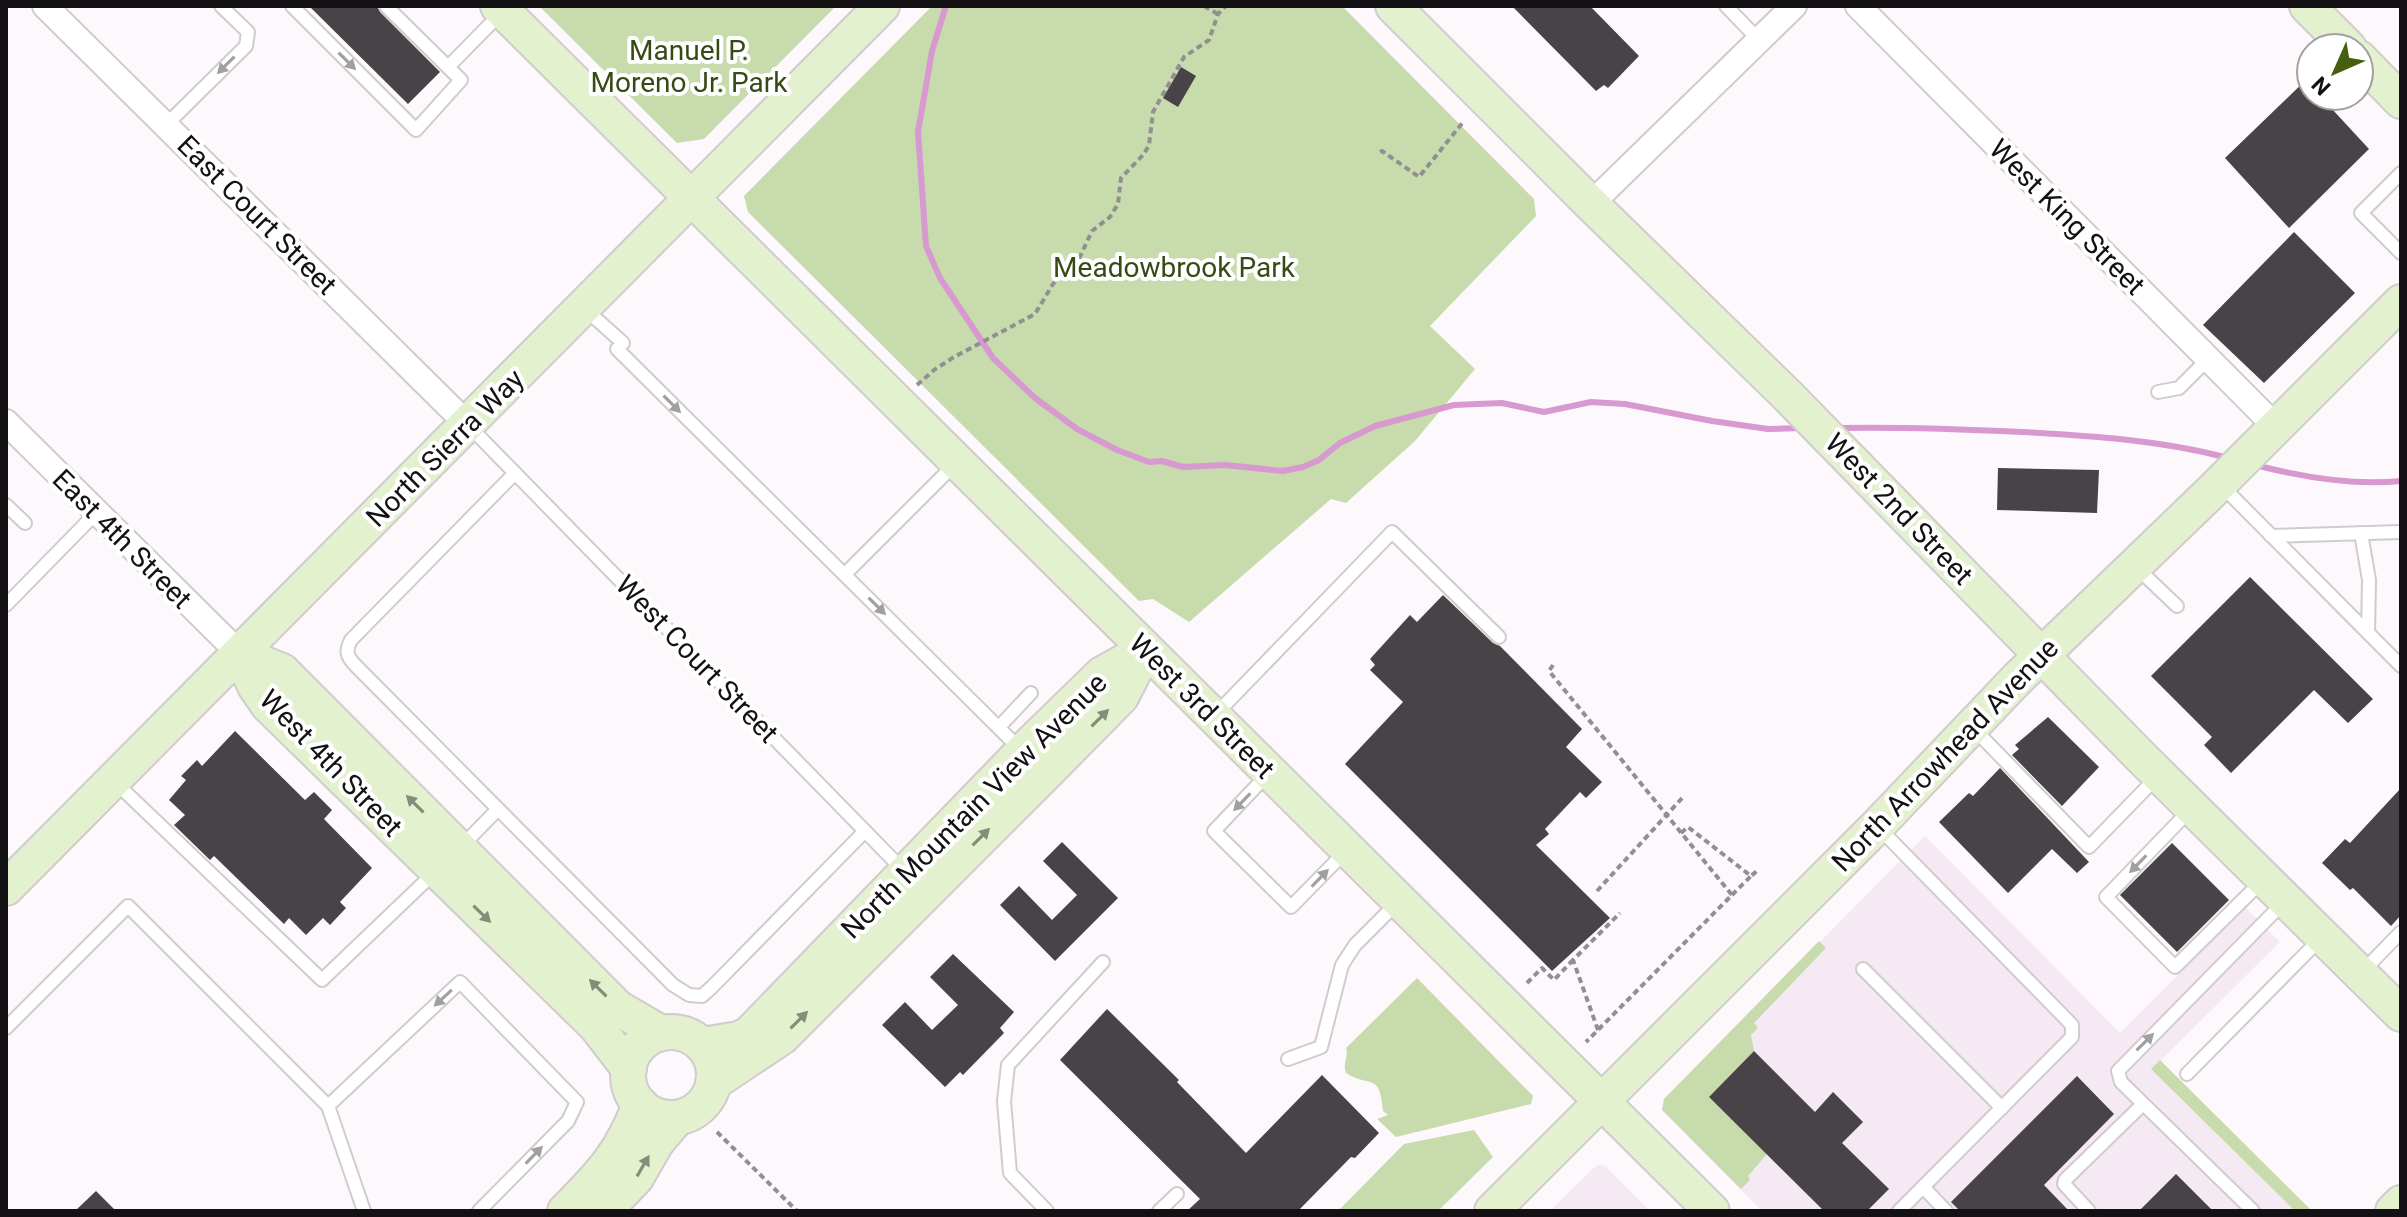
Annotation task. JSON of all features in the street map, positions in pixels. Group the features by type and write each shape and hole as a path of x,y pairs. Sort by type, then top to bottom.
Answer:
{"street":[{"name":"East Court Street","path":"45,6 468,425"},
{"name":"North Sierra Way","path":"6,888 882,6"},
{"path":"1591,204 1794,6"},
{"name":"West King Street","path":"1858,6 2208,359 2268,436"},
{"path":"2307,6 2333,32"},
{"name":"West 3rd Street","path":"500,8 1712,1211"},
{"name":"West 2nd Street","path":"1406,10 1591,204 1787,395 2159,775 2401,1014"},
{"path":"2375,74 2401,101"},
{"name":"North Arrowhead Avenue","path":"1492,1211 1877,826 2042,655 2216,488 2401,302"},
{"name":"East 4th Street","path":"6,422 240,654"},
{"name":"North Mountain View Avenue","path":"702,1045 739,1039 749,1034 916,883 1034,763 1121,697 1145,650"},
{"name":"West 4th Street","path":"240,654 268,705 618,1008 661,1033"},
{"name":"West 4th Street","path":"449,860 596,1026 629,1069"},
{"name":"North Mountain View Avenue","path":"713,1083 782,1037 916,883"},
{"path":"677,1032 691,1036 702,1045 714,1070 709,1096 701,1106 677,1118 663,1117 640,1104 632,1091 629,1069 637,1049 661,1033 677,1032"},
{"path":"565,1211 615,1158 629,1134 640,1104"},
{"path":"604,1211 636,1178 656,1143 677,1118"},
{"path":"2393,1211 2401,1203"}],"lane":[{"path":"166,125 246,46 248,32 221,6"},
{"path":"292,6 416,130 461,80 386,6"},
{"path":"1726,6 1759,40"},
{"path":"448,67 500,8"},
{"path":"2401,173 2361,213 2401,253"},
{"path":"584,308 1034,763"},
{"path":"2158,392 2179,388 2208,359"},
{"name":"West Court Street","path":"468,425 916,883"},
{"path":"845,574 958,461"},
{"path":"515,473 351,640 346,648 348,658 673,985 689,995 702,996 712,987 865,831"},
{"path":"2216,488 2271,536 2401,666"},
{"path":"6,505 25,523"},
{"path":"6,605 96,513"},
{"path":"1213,718 1392,532 1499,637"},
{"path":"2271,536 2401,532"},
{"path":"2361,533 2369,580 2368,633"},
{"path":"45,543 56,554"},
{"path":"2135,565 2177,606"},
{"path":"999,727 1031,693"},
{"path":"1972,727 2089,847 2159,775"},
{"path":"1270,773 1214,831 1291,907 1349,848"},
{"path":"113,780 322,980 449,860 498,809"},
{"path":"2192,808 2106,897 2175,967 2275,890"},
{"path":"1877,826 2072,1025 2072,1037 1899,1211"},
{"path":"2253,1211 2118,1076 2122,1065 2275,890"},
{"path":"1288,1059 1321,1047 1342,965 1355,945 1400,900"},
{"path":"6,1028 128,906 328,1106 364,1211"},
{"path":"2361,974 2401,932"},
{"path":"2187,1074 2322,937"},
{"path":"1047,1211 1010,1173 1004,1101 1008,1065 1103,962"},
{"path":"1863,969 2002,1108"},
{"path":"328,1106 460,982 577,1102 568,1121 479,1211"},
{"path":"2089,1211 2068,1190 2065,1180 2141,1102"},
{"path":"1923,1187 1946,1211"},
{"path":"1159,1211 1177,1194"}],"path":[{"path":"1204,6 1218,14"},
{"path":"917,385 954,357 1035,314 1053,284 1077,263 1092,231 1118,204 1121,178 1140,160 1149,145 1153,112 1184,57 1209,40 1218,14 1226,6"},
{"path":"1380,152 1419,177 1464,121"},
{"path":"1553,665 1549,671 1732,895"},
{"path":"1597,891 1684,796"},
{"path":"1681,833 1688,827 1751,876"},
{"path":"1586,1042 1758,870"},
{"path":"1527,983 1542,968 1554,980 1620,913"},
{"path":"1573,960 1598,1030"},
{"path":"717,1132 797,1211"}],"shaded area":[{"path":"1925,836 2120,1033 2246,908 2280,942 2152,1069 2295,1211 1762,1211 1662,1110 1664,1099"},
{"path":"1597,1165 1605,1166 1650,1211 1550,1211"}],"green space":[{"name":"Manuel P. Moreno Jr. Park","path":"539,6 836,6 704,139 677,143"},
{"name":"Meadowbrook Park","path":"932,6 1342,6 1534,199 1536,216 1430,326 1475,369 1415,441 1346,503 1331,499 1189,622 1153,599 1139,601 748,212 744,196"},
{"path":"1819,941 1826,948 1754,1023 1758,1028 1751,1035 1754,1051 1709,1097 1767,1154 1741,1189 1662,1110 1664,1099"},
{"path":"1417,978 1533,1096 1531,1104 1396,1137 1377,1119 1388,1115 1383,1111 1379,1090 1376,1085 1346,1073 1346,1048"},
{"path":"2160,1060 2312,1211 2295,1211 2151,1069"},
{"path":"1474,1130 1493,1157 1438,1211 1338,1211 1404,1144"}],"building":[{"path":"309,6 377,6 440,72 408,104"},
{"path":"1512,6 1590,6 1639,56 1608,88 1604,85 1596,91"},
{"path":"1181,67 1196,76 1178,107 1163,98"},
{"path":"2295,90 2295,112 2335,112 2369,149 2289,228 2225,158"},
{"path":"2294,232 2355,293 2264,383 2203,325"},
{"path":"1998,468 2099,470 2097,513 1997,510"},
{"path":"2250,577 2373,699 2348,723 2314,690 2231,773 2204,745 2212,737 2151,676"},
{"path":"1443,595 1493,643 1500,646 1582,729 1566,747 1602,782 1586,798 1580,792 1545,829 1549,834 1536,845 1610,918 1552,971 1345,764 1403,702 1370,670 1375,665 1370,659 1410,615 1417,622"},
{"path":"2048,717 2099,767 2062,806 2012,755 2019,749 2015,745"},
{"path":"235,731 305,800 314,792 332,810 324,819 372,868 340,902 346,908 330,925 323,918 306,935 289,918 284,924 214,856 210,860 174,825 185,815 169,800 186,780 181,776 197,760 202,766"},
{"path":"2000,768 2089,862 2077,873 2052,849 2008,893 1939,822 1969,793 1973,796"},
{"path":"2401,788 2401,915 2391,926 2353,888 2350,890 2322,863 2345,839 2350,843"},
{"path":"1062,842 1118,898 1055,961 1000,905 1019,886 1052,920 1077,895 1043,861"},
{"path":"2172,843 2229,900 2177,952 2120,895"},
{"path":"953,954 1014,1012 1000,1028 1004,1033 963,1075 960,1072 945,1087 882,1025 905,1002 932,1030 958,1005 930,977"},
{"path":"1107,1009 1179,1080 1177,1082 1246,1153 1322,1075 1379,1133 1298,1211 1187,1211 1200,1199 1060,1060"},
{"path":"1754,1051 1815,1112 1833,1092 1863,1122 1842,1143 1889,1189 1867,1211 1824,1211 1709,1097"},
{"path":"2077,1076 2114,1114 2044,1185 2069,1211 1960,1211 1951,1202"},
{"path":"2176,1174 2213,1211 2139,1211"},
{"path":"96,1191 116,1211 75,1211"}],"waterway":[{"path":"946,6 932,51 918,132 926,246 940,278 993,358 1035,398 1077,429 1117,450 1149,462 1162,461 1183,467 1225,465 1283,471 1319,460 1340,443 1375,426 1454,405 1502,403 1544,412 1591,402 1625,404 1768,429 1803,428"},
{"path":"1838,428 1953,429 2074,435 2152,443 2228,458"},
{"path":"2255,465 2327,479 2401,481"}]}
